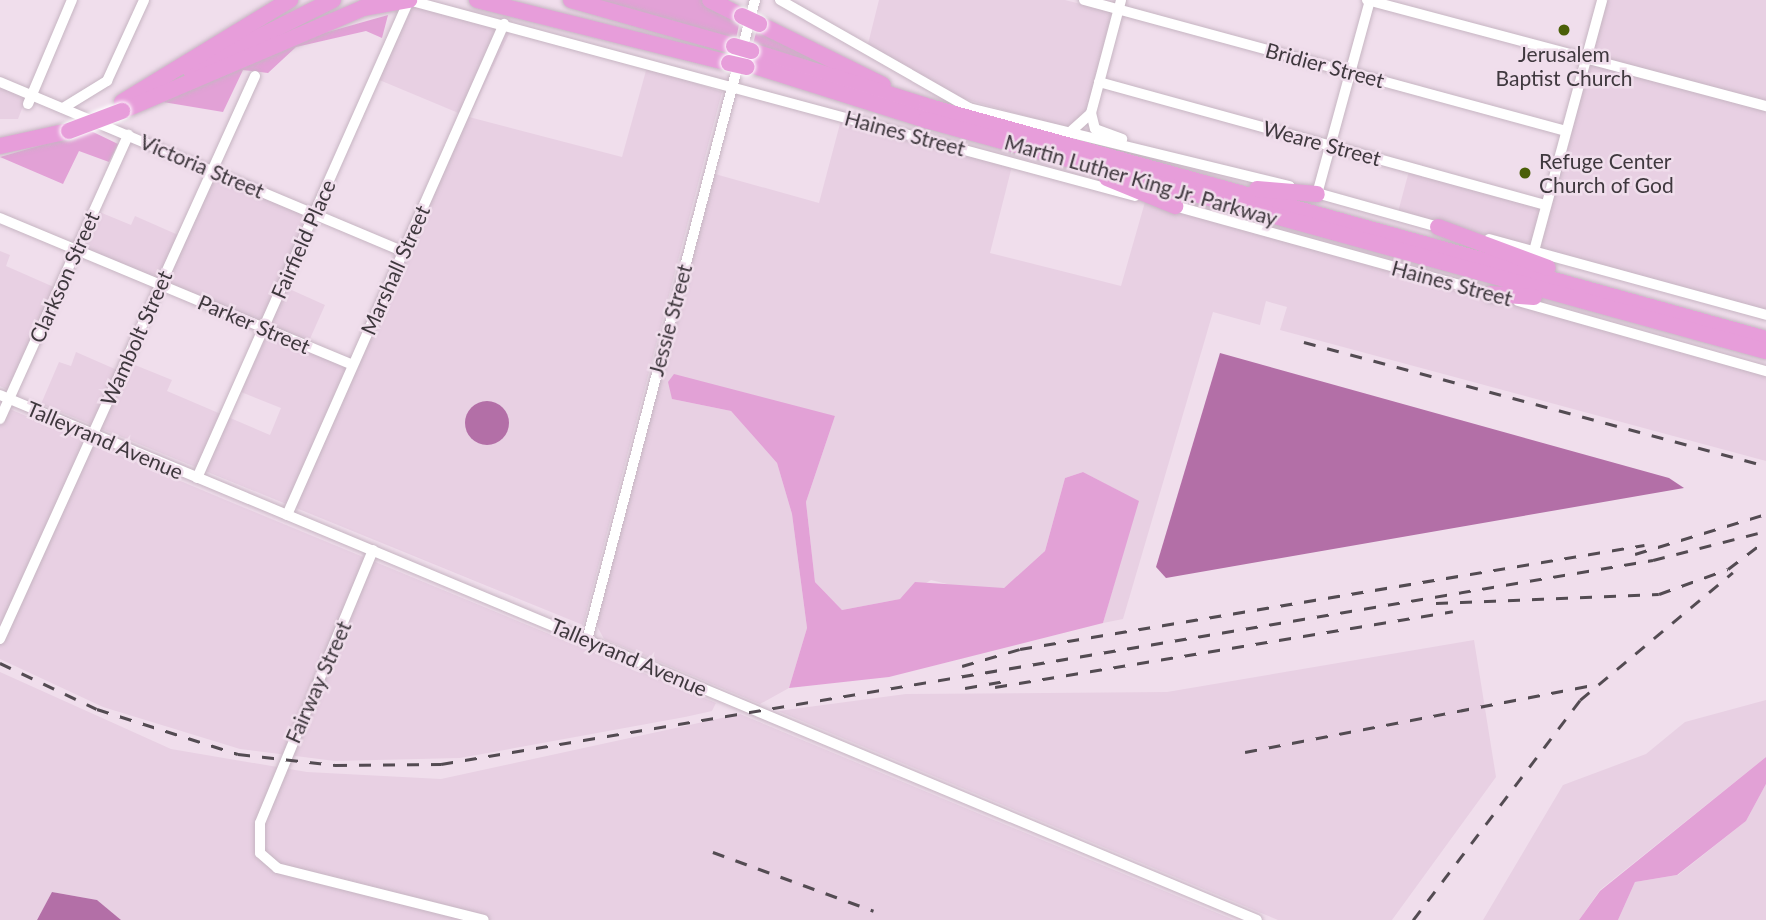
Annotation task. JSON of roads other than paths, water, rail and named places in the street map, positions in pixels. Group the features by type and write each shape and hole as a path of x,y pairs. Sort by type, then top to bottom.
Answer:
{"highway":[{"path":"117,109 290,0"},
{"path":"117,109 284,19 333,0"},
{"path":"0,146 64,129 117,109 363,8 408,0"},
{"path":"477,0 731,56"},
{"name":"Martin Luther King Jr. Parkway","path":"518,0 926,106 1766,339"},
{"name":"Martin Luther King Jr. Parkway","path":"570,0 731,56"},
{"path":"710,0 926,106"},
{"name":"Martin Luther King Jr. Parkway","path":"749,61 804,82 1053,155 1766,351"},
{"path":"0,138 64,129"},
{"path":"1053,155 1175,206"},
{"path":"1186,178 1317,194"},
{"path":"1438,227 1632,300"},
{"path":"1491,294 1605,308"},
{"path":"1670,311 1766,332"},
{"path":"1732,342 1766,359"}],"street":[{"path":"30,100 72,0"},
{"path":"63,108 107,81 144,0"},
{"name":"Haines Street","path":"408,0 1175,206 1766,370"},
{"name":"Fairfield Place","path":"197,478 408,0"},
{"name":"Jessie Street","path":"587,640 754,0"},
{"name":"Haines Street","path":"779,0 959,104 1065,134 1159,150 1766,315"},
{"name":"Bridier Street","path":"1084,0 1120,5 1566,131"},
{"path":"1317,194 1369,0 1766,106"},
{"path":"1534,251 1586,58 1598,1"},
{"path":"1065,134 1082,127 1091,113 1120,5"},
{"name":"Marshall Street","path":"287,515 504,24"},
{"name":"Wambolt Street","path":"0,639 255,76"},
{"name":"Victoria Street","path":"0,82 30,100 63,108 403,251"},
{"name":"Weare Street","path":"1099,82 1545,205"},
{"path":"1091,113 1100,132 1159,150"},
{"name":"Clarkson Street","path":"0,419 4,397 76,250 128,135"},
{"name":"Parker Street","path":"0,218 352,365"},
{"name":"Talleyrand Avenue","path":"4,397 1257,920"},
{"name":"Fairway Street","path":"373,550 263,814 257,843 277,868 484,920"}],"railway":[{"path":"1304,342 1766,466"},
{"path":"1635,554 1766,514"},
{"path":"0,663 97,709 238,754 335,765 441,764 1653,560 1766,531"},
{"path":"1436,603 1659,594 1728,569 1766,540"},
{"path":"962,666 1020,649 1644,545"},
{"path":"1413,920 1580,700 1733,572"},
{"path":"995,687 1453,611"},
{"path":"965,688 1003,681"},
{"path":"1245,752 1589,686"},
{"path":"713,852 874,911"}],"place":[{"name":"Jerusalem Baptist Church","path":"1564,30"},
{"name":"Refuge Center Church of God","path":"1525,173"}]}
